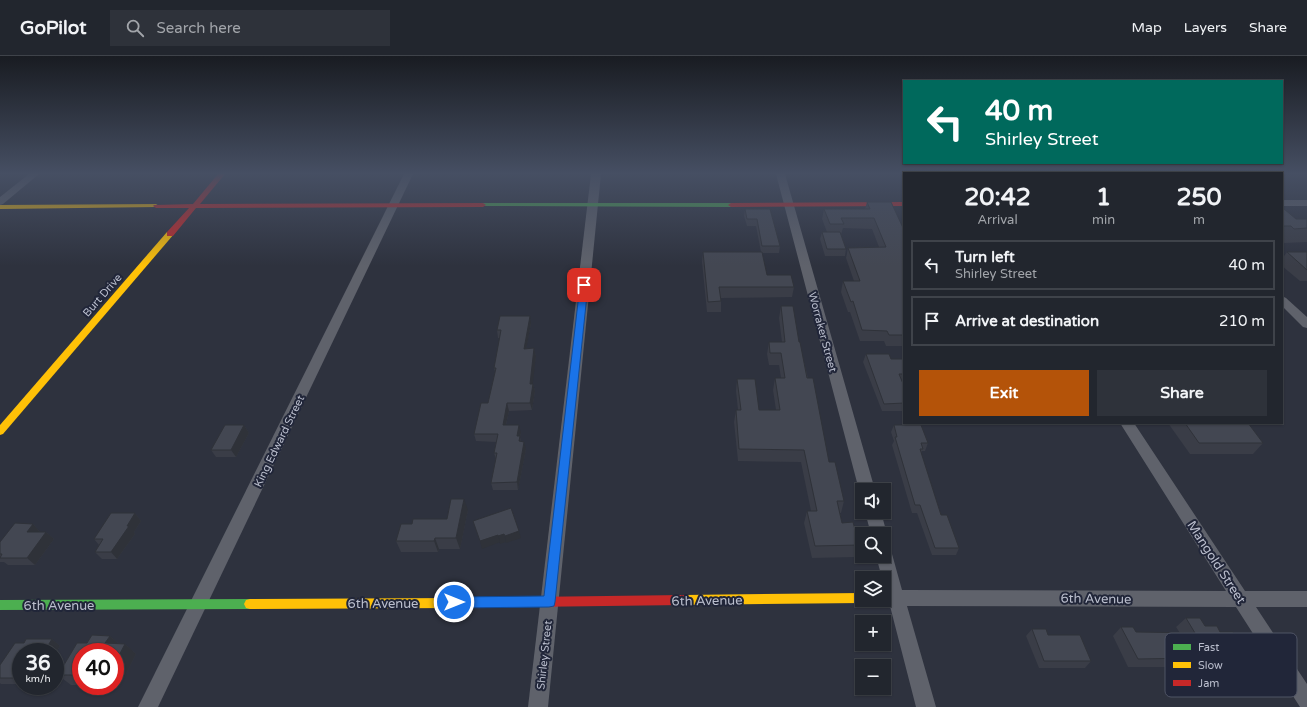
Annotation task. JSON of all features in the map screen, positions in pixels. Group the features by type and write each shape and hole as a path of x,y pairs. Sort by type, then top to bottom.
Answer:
{"street":[{"name":"Burt Drive","path":"0,431 196,204"},
{"path":"0,207 860,204"},
{"name":"Shirley Street","path":"538,707 592,205"},
{"name":"Worraker Street","path":"788,205 864,483"},
{"name":"King Edward Street","path":"148,707 394,206"},
{"path":"1283,301 1307,324"},
{"name":"Mangold Street","path":"1128,424 1263,633"},
{"name":"6th Avenue","path":"0,605 549,602 855,598"},
{"name":"6th Avenue","path":"891,598 1307,599"},
{"path":"891,601 926,707"},
{"name":"Mangold Street","path":"1297,686 1307,701"}],"building":[{"path":"868,204 892,204 903,228 903,335 889,335 887,331 862,330 853,301 851,302 843,281 860,281 848,248 886,247 874,218 841,218 844,224 830,224 824,209 870,209"},
{"path":"745,209 770,209 780,246 762,246 757,219 747,219"},
{"path":"1283,209 1296,219 1307,219 1307,228 1294,229 1291,226 1283,226"},
{"path":"822,232 840,232 846,249 827,249"},
{"path":"703,252 762,252 767,275 791,275 794,287 719,287 721,301 708,302"},
{"path":"1287,252 1307,252 1307,270"},
{"path":"781,306 793,306 807,378 813,378 829,462 835,462 844,501 837,501 842,523 853,522 855,530 855,545 815,546 807,511 817,511 804,450 739,449 736,410 741,410 737,379 755,379 759,410 780,410 775,378 785,378 781,353 770,353 769,342 785,342"},
{"path":"500,316 530,316 524,349 534,348 530,384 533,384 530,403 507,403 503,425 519,425 517,436 520,436 519,441 524,442 517,482 491,483 497,453 494,453 498,434 474,434 481,403 488,403 496,368 494,368 501,330 497,330"},
{"path":"866,354 889,354 891,359 903,359 903,374 899,374 903,384 903,403 884,404"},
{"path":"1186,424 1249,424 1263,443 1199,443"},
{"path":"225,425 244,425 231,450 211,450"},
{"path":"894,425 921,425 928,443 921,443 923,449 920,449 941,515 947,515 959,548 935,548 920,505 915,505 895,437 897,437"},
{"path":"451,499 464,499 456,538 435,538 434,541 396,541 401,524 412,524 413,519 447,519"},
{"path":"511,508 519,531 505,536 504,534 498,535 480,541 473,521"},
{"path":"111,513 135,513 127,526 129,526 111,552 95,552 103,539 94,539"},
{"path":"15,523 33,524 27,532 46,532 27,558 0,558 2,554 0,554 0,542"},
{"path":"1186,618 1200,618 1205,626 1217,626 1220,632 1234,633 1195,633"},
{"path":"1121,627 1133,627 1136,632 1195,633 1165,633 1165,659 1138,659"},
{"path":"1032,629 1046,629 1048,635 1080,635 1091,661 1044,661"},
{"path":"92,635 110,636 105,643 87,643"},
{"path":"26,639 52,639 50,643 24,643"},
{"path":"12,647 12,678 0,678 0,665"},
{"path":"72,651 72,675 64,675 64,665"}],"traffic: fast":[{"path":"483,205 731,205"},
{"path":"0,605 250,604"}],"traffic: slow":[{"path":"0,207 156,206"},
{"path":"0,431 170,234"},
{"path":"684,600 855,598"},
{"path":"250,604 455,603"}],"traffic: jam":[{"path":"170,234 196,204"},
{"path":"731,205 838,204"},
{"path":"156,206 483,205"},
{"path":"455,603 684,600"}],"route":[{"path":"454,602 549,602 584,285"}]}
